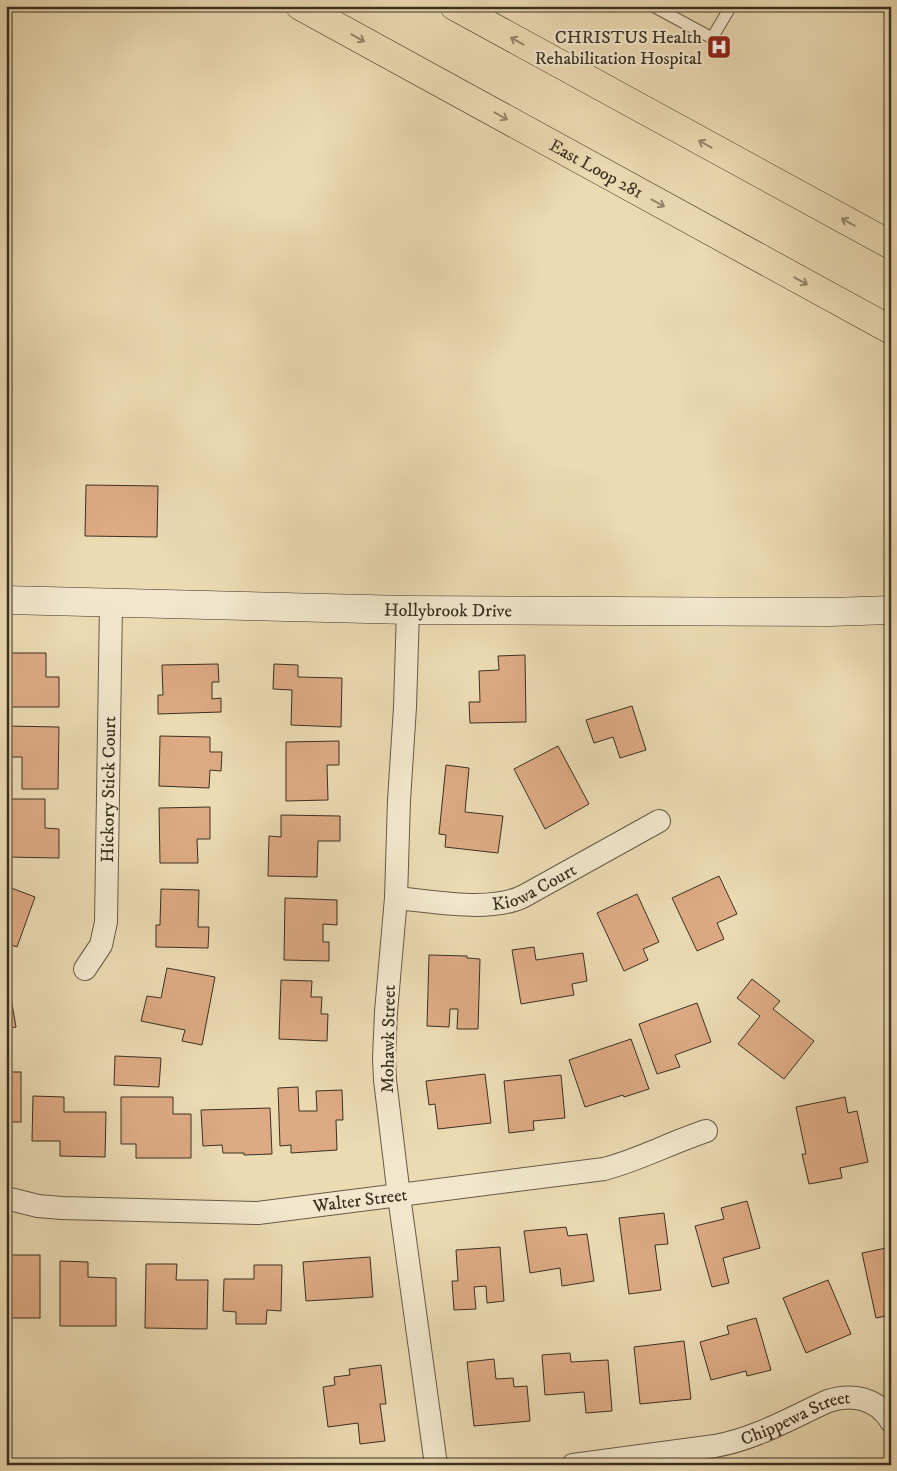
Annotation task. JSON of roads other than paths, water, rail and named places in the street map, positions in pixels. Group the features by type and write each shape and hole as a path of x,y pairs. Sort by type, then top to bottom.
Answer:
{"highway":[{"path":"287,6 326,20"},
{"name":"East Loop 281","path":"300,6 891,330"},
{"path":"463,8 891,245"}],"street":[{"name":"Hollybrook Drive","path":"6,600 408,610 830,612 891,610"},
{"name":"Hickory Stick Court","path":"85,970 101,944 106,922 111,604"},
{"name":"Mohawk Street","path":"408,610 406,707 399,800 396,898 384,1058 399,1196 436,1465"},
{"name":"Kiowa Court","path":"396,898 480,905 510,902 659,821"},
{"name":"Walter Street","path":"6,1198 38,1206 62,1208 246,1213 399,1196 604,1169 706,1131"},
{"name":"Chippewa Street","path":"573,1465 726,1444 758,1433 840,1397 856,1397 869,1401 891,1421"}],"lane":[{"path":"653,6 712,38 731,6"}],"place":[{"name":"CHRISTUS Health Rehabilitation Hospital","path":"719,47"}]}
